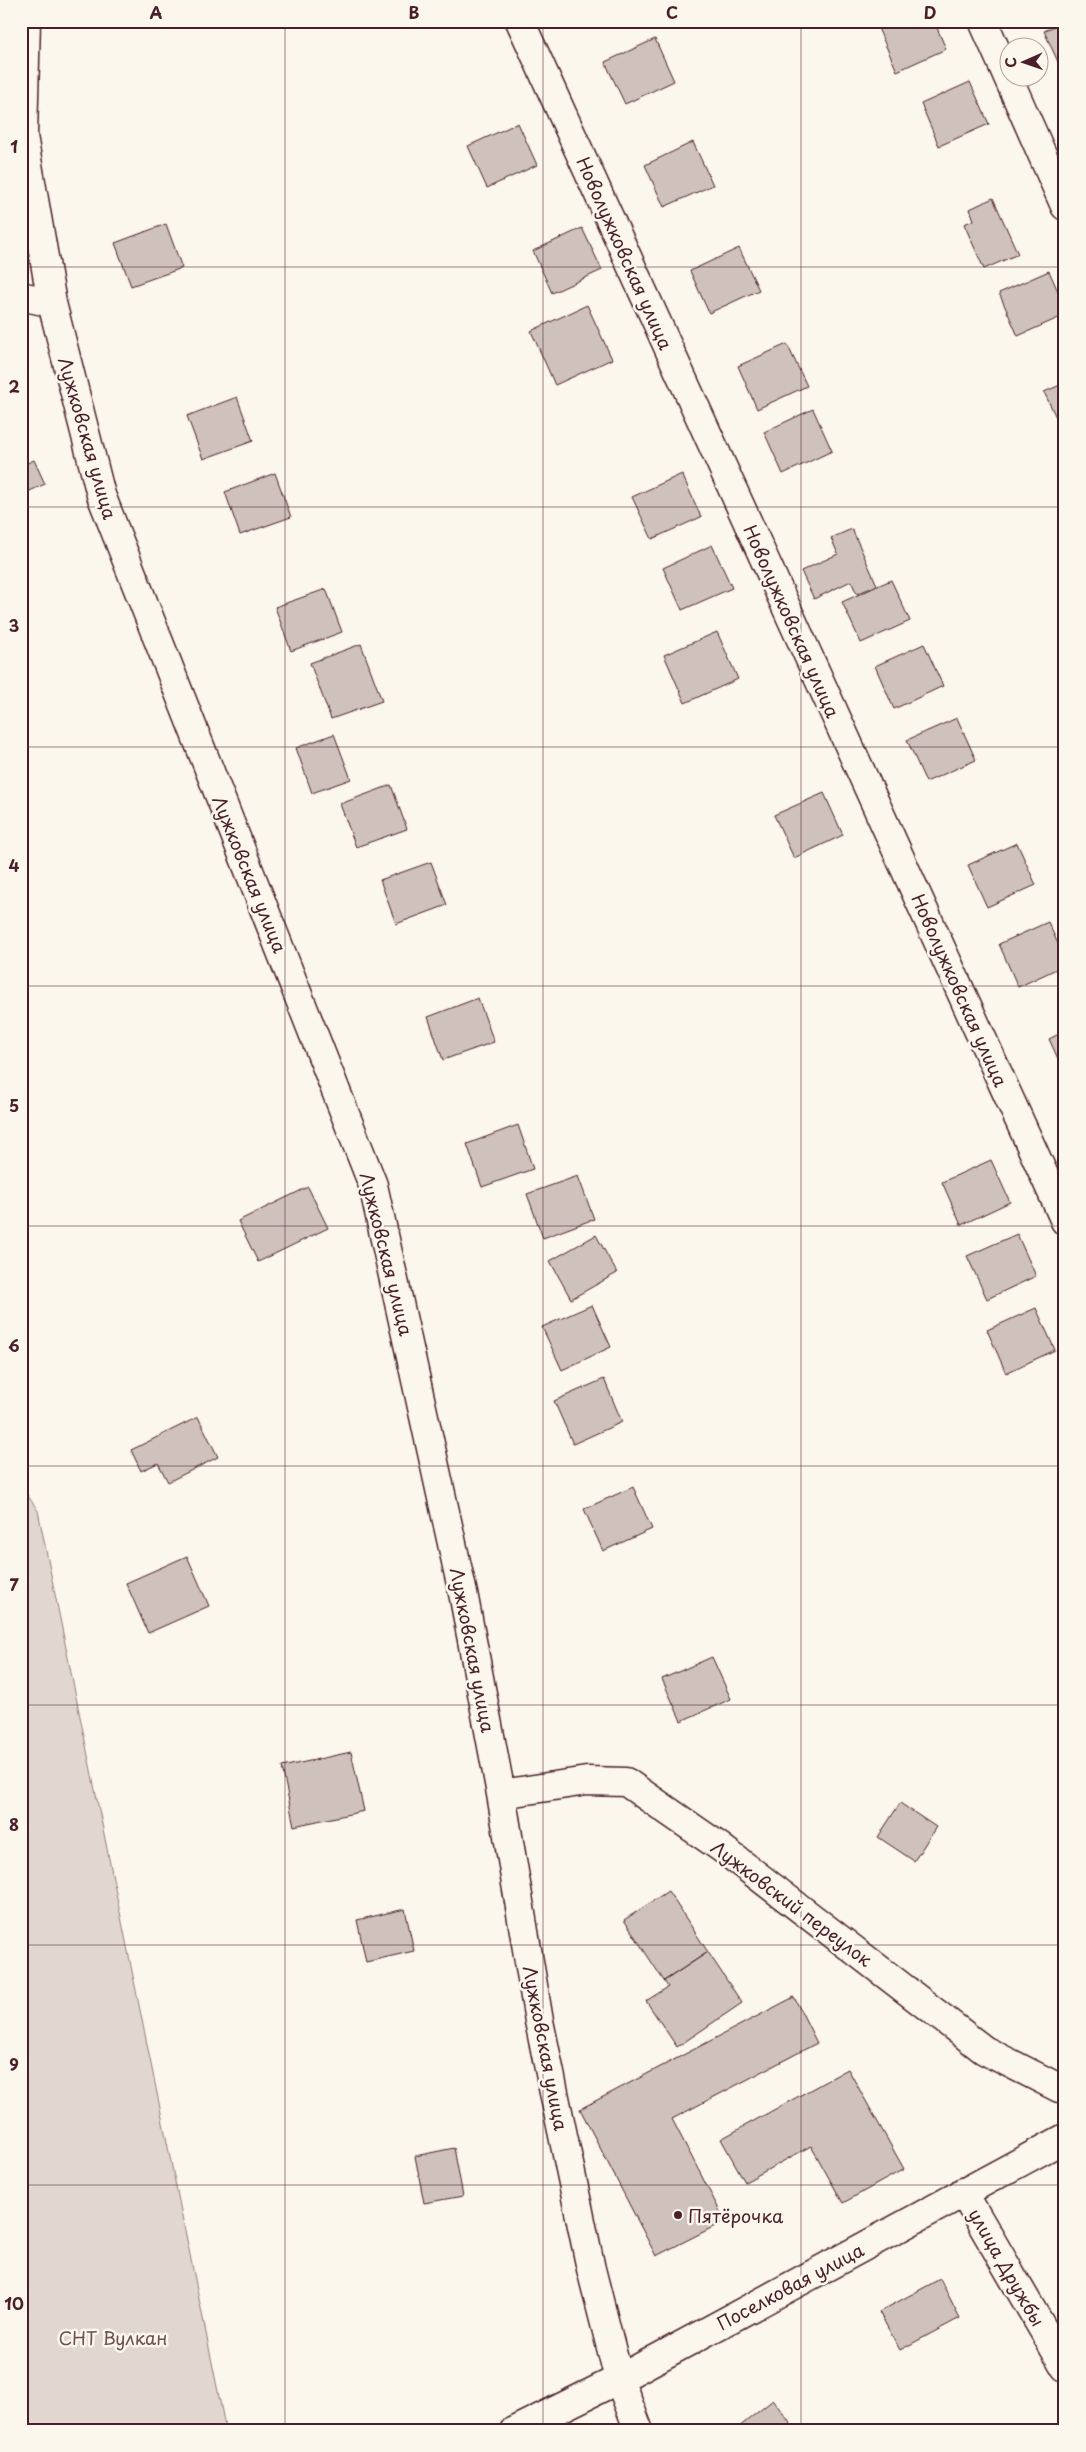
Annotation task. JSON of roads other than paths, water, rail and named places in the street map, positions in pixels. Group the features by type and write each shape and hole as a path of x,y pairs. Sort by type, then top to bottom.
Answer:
{"main road":[{"name":"Лужковская улица","path":"26,21 22,136 52,303 101,496 373,1185 464,1598 501,1794 538,2022 591,2269 619,2379 639,2431"},
{"name":"Новолужковская улица","path":"520,21 1065,1221"},
{"path":"983,21 1065,206"},
{"path":"21,296 52,303"},
{"name":"Лужковский переулок","path":"501,1794 587,1782 626,1782 720,1847 984,2050 1059,2088 1065,2089"},
{"name":"Поселковая улица","path":"514,2431 619,2379 1065,2138"},
{"name":"улица Дружбы","path":"964,2192 1065,2367"}],"place":[{"name":"Пятёрочка","path":"678,2215"}],"park label":[{"name":"СНТ Вулкан","path":"113,2337"}]}
